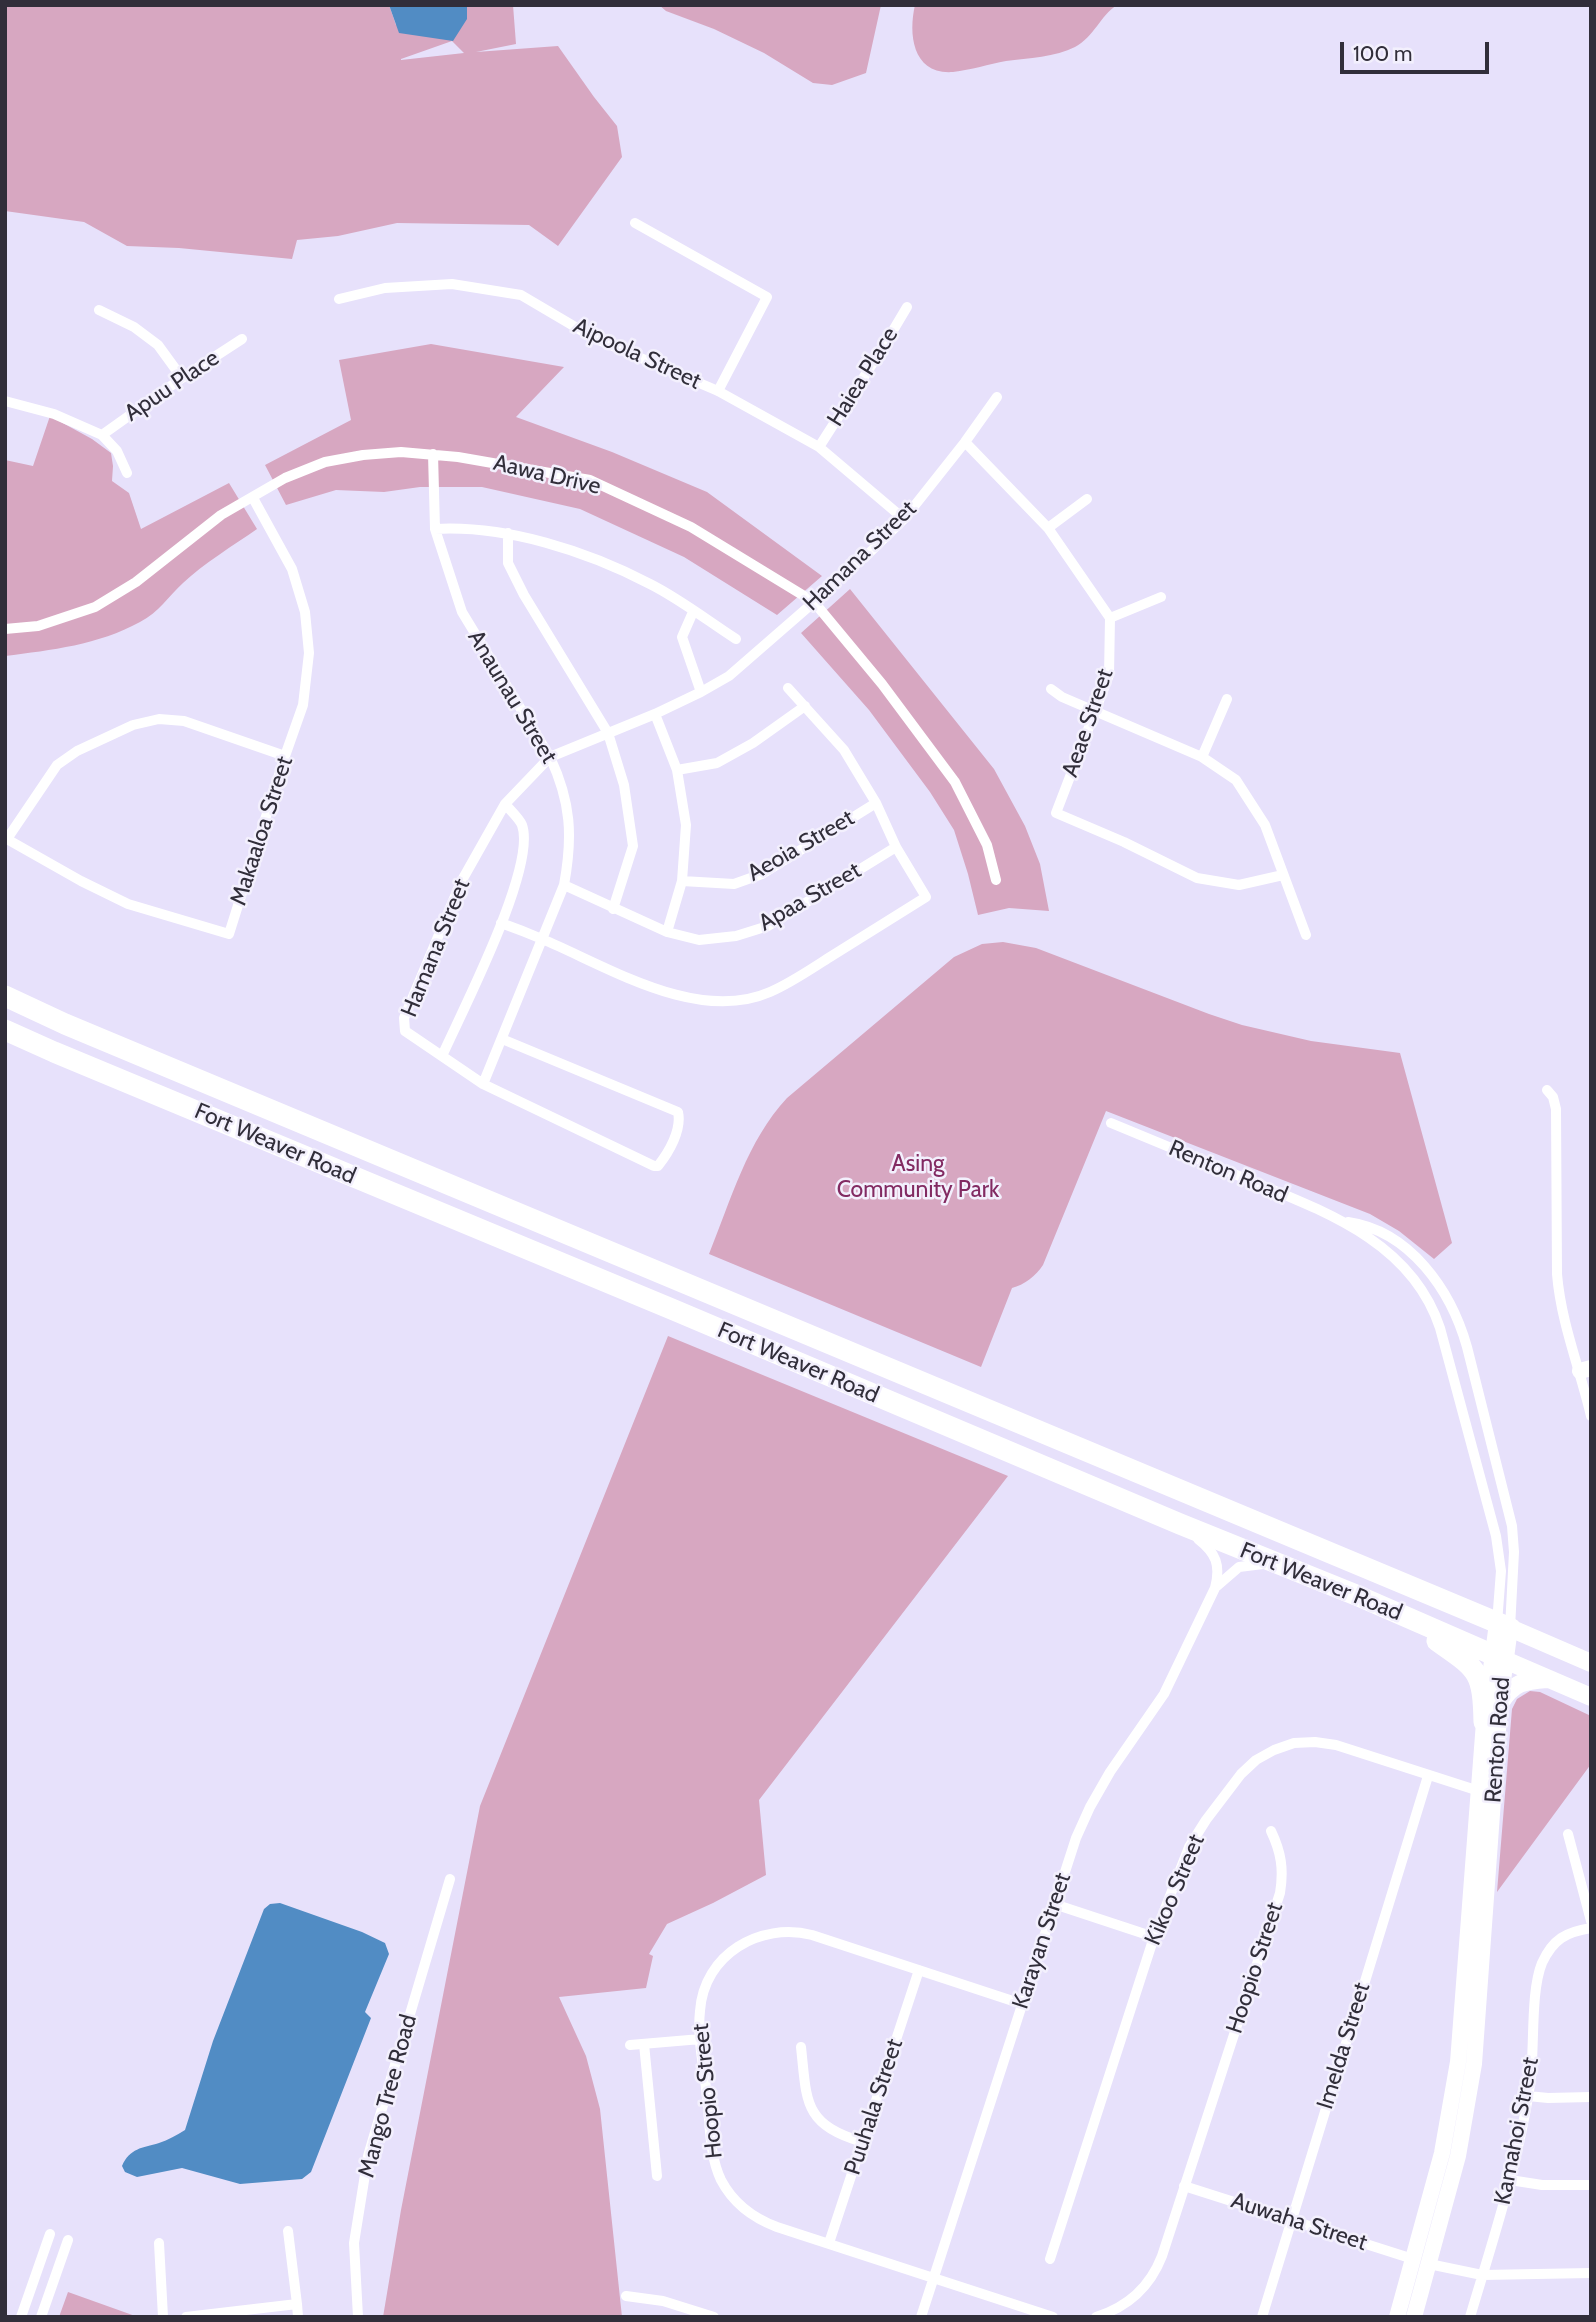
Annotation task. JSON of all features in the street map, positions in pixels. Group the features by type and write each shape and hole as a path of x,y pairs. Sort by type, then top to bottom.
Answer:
{"highway":[{"name":"Fort Weaver Road","path":"5,996 65,1024 684,1282 1500,1640"},
{"name":"Fort Weaver Road","path":"5,1030 1422,1623 1500,1640"},
{"path":"1422,1623 1433,1638 1461,1657 1477,1674 1483,1690 1484,1722"}],"main road":[{"name":"Fort Weaver Road","path":"1500,1640 1591,1663"},
{"name":"Fort Weaver Road","path":"1500,1640 1550,1679 1591,1697"},
{"path":"1500,1703 1516,1685 1526,1681 1550,1679"}],"street":[{"path":"635,223 767,297 718,391"},
{"name":"Aipoola Street","path":"339,299 385,288 452,284 521,295 594,338 718,391 819,447 904,519"},
{"name":"Haiea Place","path":"819,447 906,307"},
{"path":"99,310 134,327 158,345 182,377"},
{"name":"Apuu Place","path":"102,435 182,377 242,339"},
{"name":"Hamana Street","path":"502,1039 678,1112 675,1135 658,1166 483,1084 405,1031 404,1018 461,882 505,804 550,757 655,714 729,676 814,602 834,581 866,556 904,519 997,397"},
{"path":"5,401 54,414 102,435 117,450 127,473"},
{"path":"965,442 1048,528 1110,618 1161,597"},
{"name":"Aawa Drive","path":"5,629 38,626 95,607 136,582 221,515 285,478 325,462 363,454 433,454 590,480 691,527 814,602 882,684 955,782 987,845 996,880"},
{"name":"Anaunau Street","path":"433,454 435,529 462,612 550,757 568,804 570,852 564,885 483,1084"},
{"name":"Makaaloa Street","path":"6,838 81,881 128,904 229,934 303,705 309,653 305,612 292,569 253,498"},
{"path":"1048,528 1087,499"},
{"path":"435,529 458,528 508,533 566,549 651,584 736,639"},
{"path":"508,533 508,563 524,595 608,733 624,785 633,846 613,909"},
{"path":"693,612 682,637 701,692"},
{"name":"Aeae Street","path":"1110,618 1109,676 1056,813 1197,877 1239,885 1283,875"},
{"path":"501,923 653,987 687,998 720,1001 768,993 926,897 896,847 876,803 844,750 788,688"},
{"path":"1051,689 1062,697 1202,757 1236,780 1265,825 1306,935"},
{"path":"1202,757 1227,699"},
{"path":"677,770 717,763 753,743 805,706"},
{"path":"655,714 677,770 686,825 682,881 667,932"},
{"path":"6,838 57,765 77,751 133,725 159,719 184,721 285,756"},
{"name":"Aeoia Street","path":"682,881 734,884 762,874 876,803"},
{"path":"442,1056 520,874 522,824 505,804"},
{"name":"Apaa Street","path":"564,885 667,932 699,940 736,936 768,926 896,847"},
{"path":"1547,1090 1553,1097 1556,1109 1559,1298 1586,1370 1591,1416"},
{"name":"Renton Road","path":"1111,1123 1345,1221 1383,1248 1405,1268 1423,1292 1437,1318 1498,1546 1501,1571 1500,1703 1462,2028 1457,2119 1442,2153 1421,2261 1414,2317"},
{"name":"Renton Road","path":"1345,1221 1377,1230 1405,1247 1436,1280 1458,1318 1513,1526 1514,1552 1484,1722 1479,1791 1480,1887"},
{"name":"Karayan Street","path":"921,2317 1073,1846 1090,1807 1110,1772 1164,1694 1215,1588 1219,1572 1213,1553 1180,1524"},
{"name":"Karayan Street","path":"1215,1588 1239,1567 1280,1564"},
{"name":"Kikoo Street","path":"1050,2259 1154,1937 1182,1861 1196,1834 1241,1774 1265,1754 1294,1743 1326,1743 1479,1791"},
{"name":"Imelda Street","path":"1262,2317 1428,1776"},
{"name":"Hoopio Street","path":"1096,2317 1125,2304 1140,2291 1153,2275 1162,2256 1280,1893 1282,1865 1279,1848 1271,1831"},
{"path":"1568,1835 1591,1921"},
{"name":"Mango Tree Road","path":"358,2317 354,2243 368,2156 450,1879"},
{"path":"1054,1904 1154,1937"},
{"name":"Kamahoi Street","path":"1470,2317 1510,2180 1528,2096 1537,1984 1541,1965 1551,1948 1564,1935 1591,1928"},
{"name":"Hoopio Street","path":"1022,2004 802,1932 781,1931 760,1935 733,1950 712,1972 701,2001 699,2021 714,2160 726,2189 740,2205 758,2218 829,2244 1053,2317"},
{"name":"Puuhala Street","path":"829,2244 919,1970"},
{"path":"630,2045 701,2039"},
{"path":"644,2044 657,2176"},
{"path":"801,2047 806,2095 815,2115 831,2131 862,2142"},
{"path":"1528,2096 1591,2097"},
{"path":"1510,2180 1542,2185 1591,2185"},
{"name":"Auwaha Street","path":"1184,2186 1421,2261 1482,2275 1591,2273"},
{"path":"288,2231 298,2317"},
{"path":"21,2317 50,2234"},
{"path":"41,2317 68,2240"},
{"path":"159,2243 163,2317"},
{"name":"Renton Road","path":"1397,2317 1421,2261"},
{"path":"626,2296 663,2301 714,2317"},
{"path":"187,2317 297,2304"}],"green space":[{"path":"5,5 389,5 396,25 467,5 513,5 516,44 476,52 558,46 617,126 622,157 558,246 529,225 397,223 338,236 297,240 292,259 127,246 84,222 5,211","holes":["452,41 464,53 401,60"]},
{"path":"659,5 881,5 866,73 832,85 813,83 764,53 714,29 666,11"},
{"path":"915,5 1117,5 1082,43 1075,47 1051,55 953,72 929,67 916,51 912,29"},
{"path":"431,344 564,367 516,417 612,452 707,492 822,576 777,615 684,557 580,509 482,487 420,487 384,492 336,490 286,505 265,465 351,420 339,360"},
{"path":"50,416 92,439 111,453 112,481 129,493 141,529 229,483 257,529 200,569 158,609 140,622 91,641 5,656 5,460 33,466"},
{"path":"850,589 994,769 1025,826 1040,864 1049,911 1009,908 978,915 954,830 930,792 869,710 801,633"},
{"name":"Asing Community Park","path":"1003,942 1036,948 1242,1025 1311,1041 1400,1053 1452,1243 1434,1259 1399,1231 1370,1214 1106,1111 1043,1265 1029,1280 1012,1288 981,1367 709,1254 751,1152 773,1115 787,1098 954,957 982,944"},
{"path":"668,1336 1008,1476 759,1800 766,1875 667,1924 649,1954 653,1956 646,1988 559,1997 586,2056 600,2109 622,2317 383,2317 401,2210 480,1806"},
{"path":"1530,1691 1540,1692 1591,1716 1591,1764 1497,1892 1512,1709 1517,1699"},
{"path":"68,2292 138,2317 59,2317"}],"water":[{"path":"389,5 467,5 467,19 453,41 399,33"},
{"path":"280,1903 362,1932 385,1943 389,1954 365,2012 371,2018 311,2172 302,2179 240,2184 182,2168 137,2177 125,2172 122,2166 133,2152 185,2130 213,2041 264,1909 270,1904"}]}
